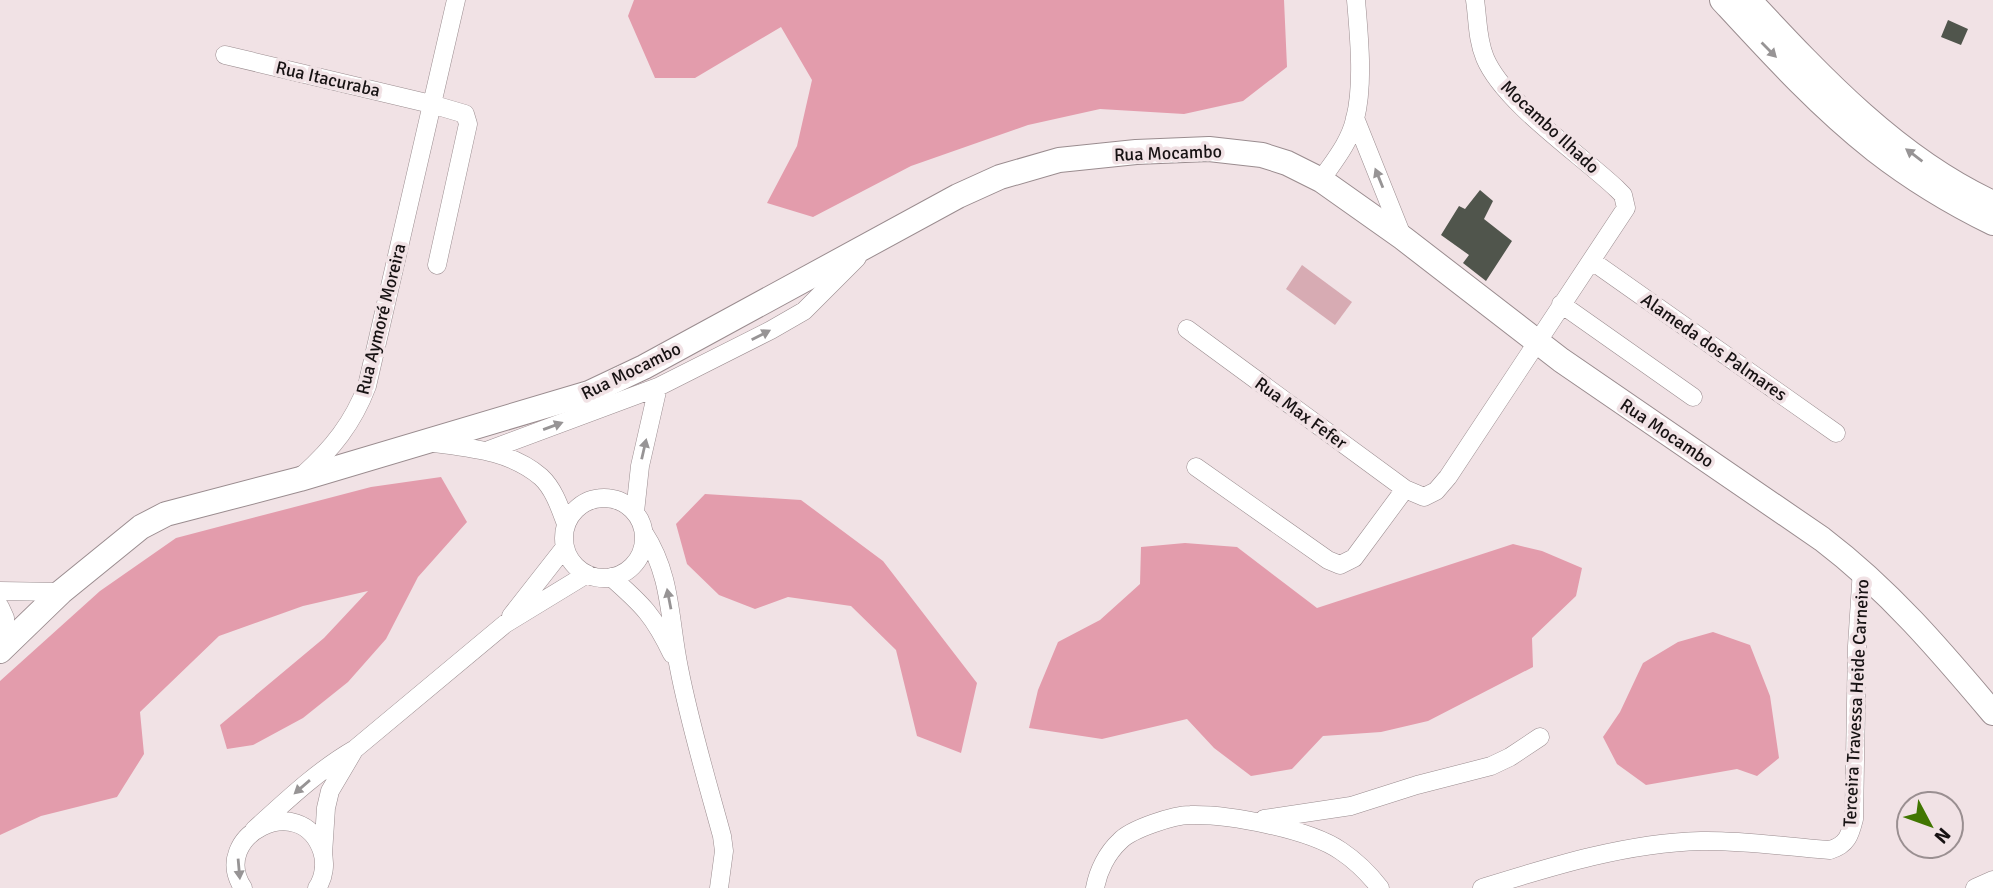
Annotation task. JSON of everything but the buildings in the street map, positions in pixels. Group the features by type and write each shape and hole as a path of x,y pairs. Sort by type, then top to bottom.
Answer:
{"main road":[{"path":"1722,0 1836,115 1875,150 1962,208 1993,223"},
{"path":"1749,0 1849,102 1886,133 1966,191 1993,203"},
{"name":"Rua Mocambo","path":"300,479 589,393 644,367 958,196 1000,177 1059,160 1136,152 1209,149 1262,155 1287,163 1321,180 1403,237 1537,343 1822,538 1862,569 1902,609 1993,713"},
{"name":"Rua Aymoré Moreira","path":"3,648 10,618 61,592 141,527 166,514 300,479"}],"street":[{"name":"Rua Aymoré Moreira","path":"300,479 342,436 367,386 456,0"},
{"path":"1321,180 1348,139 1355,118 1360,65 1356,0"},
{"name":"Mocambo Ilhado","path":"1475,0 1477,32 1484,57 1493,75 1509,94 1623,195 1626,208 1592,261"},
{"name":"Rua Itacuraba","path":"225,55 431,103 465,114 468,124 437,265"},
{"path":"1355,118 1403,237"},
{"path":"489,450 658,387 771,330 804,311 869,246"},
{"path":"1196,467 1328,560 1340,565 1354,558 1410,492 1424,497 1432,494 1448,477 1561,303 1592,261"},
{"name":"Alameda dos Palmares","path":"1592,261 1836,433"},
{"path":"1561,303 1693,397"},
{"name":"Rua Max Fefer","path":"1187,329 1410,492"},
{"path":"635,512 640,466 658,387"},
{"path":"429,442 489,450 542,478 556,498 566,524 565,547 569,558 587,574 611,577 623,573 633,565 643,545 644,533"},
{"path":"566,524 572,513 591,499 615,499 635,512 656,552 674,625 678,667 722,836 724,851 719,888"},
{"path":"505,624 565,547"},
{"name":"Terceira Travessa Heide Carneiro","path":"1482,888 1542,879 1623,849 1659,844 1703,841 1830,850 1845,842 1850,835 1854,819 1857,646 1862,569"},
{"path":"243,888 236,869 238,854 244,841 254,830 313,778 355,749 505,624 587,574"},
{"path":"611,577 652,616 678,667"},
{"path":"0,591 61,592"},
{"path":"1250,821 1351,806 1491,766 1540,737"},
{"path":"317,888 324,869 326,808 330,791 355,749"},
{"path":"1096,888 1097,877 1105,860 1121,839 1154,823 1188,815 1250,821 1292,830 1339,849 1361,866 1380,888"},
{"path":"254,830 274,822 295,824 318,841 323,855"},
{"path":"1975,888 1993,880"}],"shaded area":[{"path":"634,0 1284,0 1287,67 1243,101 1184,114 1100,109 1028,125 911,166 813,217 767,203 797,146 812,80 781,27 695,78 655,78 628,16"},
{"path":"1302,265 1352,302 1335,325 1286,289"},
{"path":"441,477 467,522 418,577 386,639 348,682 303,718 253,745 227,749 220,725 324,638 368,591 303,606 219,636 140,712 144,754 117,797 41,816 0,835 0,681 100,591 176,538 371,487"},
{"path":"705,494 801,500 883,561 977,683 961,753 917,736 896,650 851,606 788,597 755,609 719,595 687,564 676,524"},
{"path":"1185,543 1237,547 1317,608 1513,544 1542,551 1582,568 1576,596 1532,638 1533,667 1428,721 1381,732 1323,736 1292,769 1251,776 1214,748 1187,719 1102,739 1029,728 1038,690 1058,642 1100,620 1140,584 1141,547"},
{"path":"1713,632 1750,645 1770,696 1779,758 1757,776 1737,769 1646,785 1617,764 1603,737 1620,712 1643,663 1678,642"}]}
